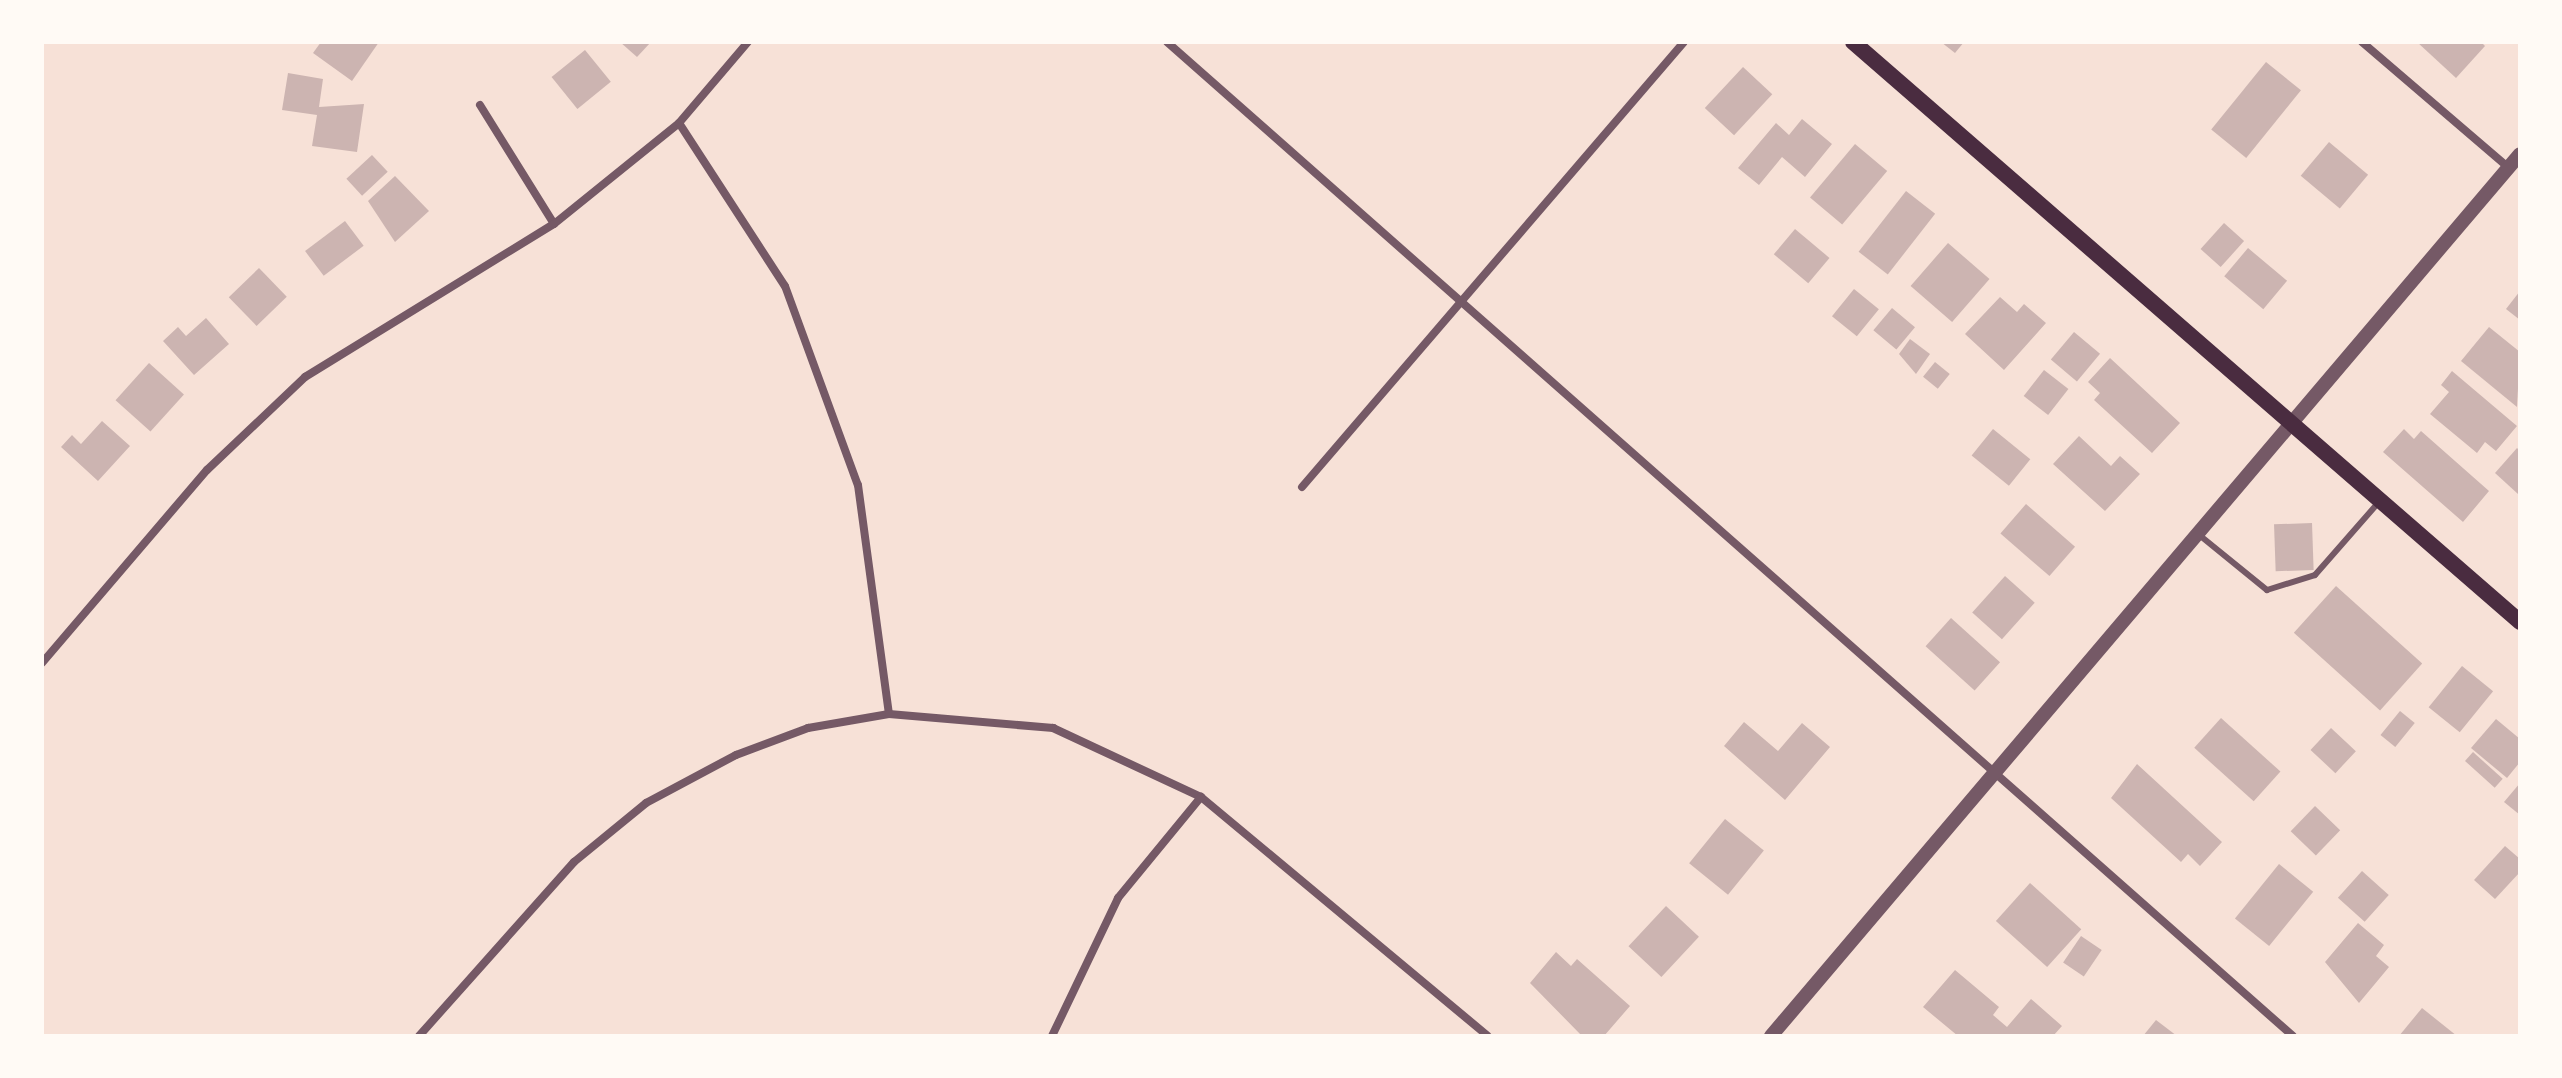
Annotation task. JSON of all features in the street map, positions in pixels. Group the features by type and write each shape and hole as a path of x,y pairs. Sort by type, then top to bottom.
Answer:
{"main road":[{"path":"1853,42 2520,622"}],"street":[{"path":"42,663 207,470 305,377 554,224 679,123 748,42"},
{"path":"1167,42 2293,1036"},
{"path":"1302,487 1684,42"},
{"path":"2362,42 2509,168"},
{"path":"480,105 554,224"},
{"path":"679,123 785,286 858,485 889,714"},
{"path":"1771,1036 2520,154"},
{"path":"419,1036 574,862 646,803 751,749 808,728 889,714 1053,728 1201,797 1488,1036"},
{"path":"1052,1036 1118,898 1201,797"}],"lane":[{"path":"2198,534 2267,590 2315,575 2380,500"}],"building":[{"path":"321,42 379,42 352,81 313,53"},
{"path":"620,42 651,42 637,57"},
{"path":"1941,42 1964,42 1955,53"},
{"path":"2417,42 2481,42 2485,46 2456,78"},
{"path":"585,50 611,82 577,109 552,77"},
{"path":"2266,62 2301,90 2246,158 2211,130"},
{"path":"1743,67 1772,94 1734,135 1705,108"},
{"path":"288,73 323,79 319,107 364,104 357,152 312,146 317,115 282,110"},
{"path":"1802,119 1832,144 1805,177 1782,157 1759,185 1738,168 1776,123 1789,135"},
{"path":"2329,142 2368,175 2340,208 2301,176"},
{"path":"1855,144 1887,171 1842,225 1810,198"},
{"path":"372,155 388,172 362,196 346,179"},
{"path":"395,176 429,211 395,242 368,201"},
{"path":"1906,191 1935,214 1888,274 1859,252"},
{"path":"345,221 364,246 324,276 305,251"},
{"path":"2224,223 2244,241 2221,267 2201,249"},
{"path":"1795,229 1829,258 1808,283 1774,254"},
{"path":"1948,243 1990,279 1952,322 1911,286"},
{"path":"2248,248 2287,281 2263,309 2224,276"},
{"path":"259,268 287,297 257,326 229,297"},
{"path":"1854,289 1879,309 1857,336 1832,316"},
{"path":"2520,291 2520,320 2506,309"},
{"path":"2000,297 2017,312 2024,304 2046,323 2004,370 1965,334"},
{"path":"1892,308 1915,327 1896,349 1873,330"},
{"path":"206,318 229,344 194,375 163,341 178,327 186,336"},
{"path":"2489,327 2520,352 2517,407 2461,361"},
{"path":"2074,332 2100,354 2077,381 2051,360"},
{"path":"1910,339 1930,354 1916,374 1899,354"},
{"path":"2110,358 2180,423 2152,453 2094,400 2100,393 2088,382"},
{"path":"1935,362 1950,374 1938,389 1923,377"},
{"path":"149,363 184,394 150,432 116,400"},
{"path":"2044,370 2068,389 2048,415 2024,396"},
{"path":"2452,371 2517,426 2496,451 2485,442 2477,453 2430,414 2449,392 2441,385"},
{"path":"102,421 130,446 98,481 61,447 72,435 81,444"},
{"path":"1993,429 2030,459 2009,486 1972,455"},
{"path":"2404,429 2414,439 2421,431 2489,491 2463,522 2383,452"},
{"path":"2079,436 2111,466 2120,456 2140,474 2105,511 2053,464"},
{"path":"2517,448 2520,451 2518,494 2495,473"},
{"path":"2026,504 2075,547 2049,576 2000,533"},
{"path":"2312,523 2314,570 2276,571 2274,524"},
{"path":"2005,576 2035,603 2002,639 1972,612"},
{"path":"2336,586 2422,664 2380,710 2294,633"},
{"path":"1951,618 2000,662 1975,690 1926,646"},
{"path":"2462,666 2493,691 2460,732 2429,707"},
{"path":"2400,711 2415,723 2395,747 2380,735"},
{"path":"2221,718 2280,772 2254,801 2194,748"},
{"path":"2496,719 2520,739 2520,762 2507,778 2471,748"},
{"path":"1744,722 1778,751 1802,723 1830,747 1785,800 1724,746"},
{"path":"2331,728 2356,751 2335,773 2311,750"},
{"path":"2473,752 2503,779 2495,788 2465,761"},
{"path":"2137,764 2222,842 2200,866 2188,854 2181,862 2111,798"},
{"path":"2520,783 2520,815 2504,802"},
{"path":"2315,806 2340,830 2316,855 2291,831"},
{"path":"1725,819 1764,850 1728,895 1689,863"},
{"path":"2505,846 2520,859 2520,872 2495,899 2474,880"},
{"path":"2279,864 2313,892 2269,946 2235,918"},
{"path":"2362,871 2389,895 2365,922 2338,898"},
{"path":"2030,883 2081,929 2047,967 1996,921"},
{"path":"1666,906 1699,937 1661,977 1628,946"},
{"path":"2358,923 2384,945 2376,956 2389,967 2359,1003 2325,962"},
{"path":"2081,936 2102,950 2084,977 2063,963"},
{"path":"1556,952 1571,966 1577,959 1630,1006 1604,1036 1582,1036 1530,983"},
{"path":"1955,970 1999,1007 1993,1015 2007,1027 2031,999 2062,1026 2053,1036 1958,1036 1923,1007"},
{"path":"2422,1008 2457,1036 2399,1036"},
{"path":"2156,1020 2177,1036 2143,1036"}]}
